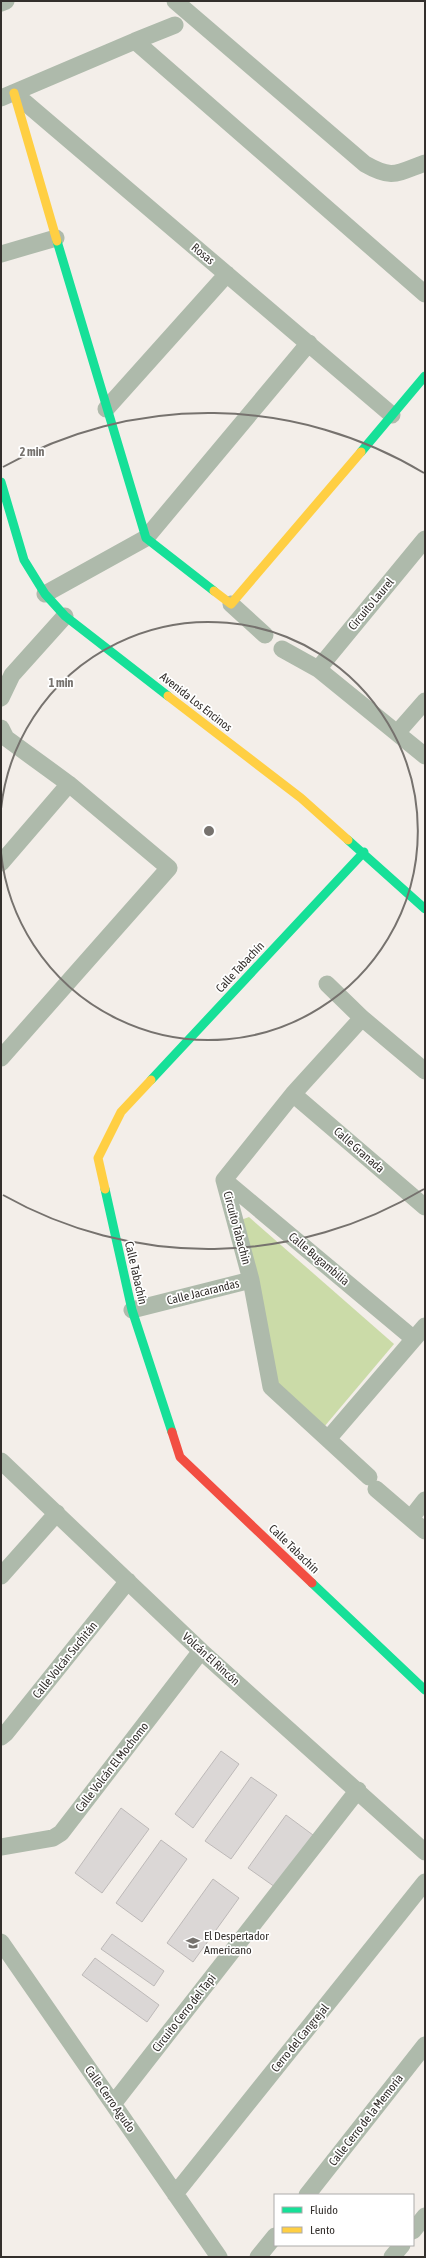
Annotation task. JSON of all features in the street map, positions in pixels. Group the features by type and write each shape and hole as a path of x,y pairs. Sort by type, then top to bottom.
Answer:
{"street":[{"path":"1,3 6,1"},
{"path":"174,1 365,164 381,174 395,174 425,163"},
{"path":"175,25 7,96 56,238 106,409 146,538 230,604 265,635"},
{"path":"135,41 425,294"},
{"name":"Rosas","path":"7,96 227,274 392,414"},
{"path":"1,254 56,238"},
{"path":"106,409 227,274"},
{"path":"45,594 146,538 309,344"},
{"path":"230,604 425,376"},
{"name":"Avenida Los Encinos","path":"1,482 24,560 45,594 64,616 301,798 364,852 425,908"},
{"name":"Circuito Laurel","path":"318,669 425,540"},
{"path":"1,698 12,675 64,616"},
{"path":"282,649 318,669 425,756"},
{"path":"397,732 425,701"},
{"path":"1,728 6,738 69,784 169,868 1,1058"},
{"path":"1,863 69,784"},
{"name":"Calle Tabachín","path":"364,852 121,1112 98,1158 132,1310 180,1457 425,1690"},
{"path":"327,984 362,1018 425,1071"},
{"name":"Circuito Tabachin","path":"362,1018 293,1094 224,1180 250,1280 271,1387 425,1531"},
{"name":"Calle Granada","path":"293,1094 425,1207"},
{"name":"Calle Bugambilia","path":"224,1180 414,1338"},
{"name":"Calle Jacarandas","path":"132,1310 250,1280"},
{"path":"328,1439 425,1326"},
{"name":"Volcán El Rincón","path":"1,1461 201,1651 358,1790 425,1852"},
{"path":"411,1518 425,1500"},
{"path":"1,1576 57,1513"},
{"name":"Calle Volcán Suchitán","path":"1,1737 11,1727 128,1581"},
{"name":"Calle Volcán El Mochomo","path":"4,1851 53,1838 61,1833 201,1651"},
{"name":"Circuito Cerro del Tapi","path":"113,2104 358,1790"},
{"name":"Cerro del Cangrejal","path":"175,2194 425,1882"},
{"name":"Calle Cerro Agudo","path":"1,1942 219,2257"},
{"name":"Calle Cerro de la Memoria","path":"308,2194 425,2045"},
{"path":"414,2230 425,2216"},
{"path":"258,2257 274,2237"},
{"path":"392,2257 401,2246"}],"green space":[{"path":"249,1217 394,1344 324,1427 274,1381 238,1221"}],"building":[{"path":"221,1751 239,1764 193,1828 175,1814"},
{"path":"251,1777 277,1795 231,1859 205,1841"},
{"path":"121,1808 149,1829 102,1893 75,1873"},
{"path":"286,1815 313,1835 275,1887 248,1868"},
{"path":"161,1840 187,1859 142,1922 116,1903"},
{"path":"213,1879 239,1898 193,1962 167,1943"},
{"path":"112,1934 164,1971 154,1986 101,1949"},
{"path":"95,1958 159,2005 147,2022 82,1975"}],"traffic: fast":[{"path":"57,241 146,538 214,591"},
{"path":"361,452 425,376"},
{"path":"1,482 24,560 45,594 65,616 168,696"},
{"path":"348,840 425,909"},
{"path":"151,1080 364,852"},
{"path":"105,1189 132,1310 172,1432"},
{"path":"312,1583 425,1690"}],"traffic: slow":[{"path":"14,93 57,241"},
{"path":"214,591 231,604 361,452"},
{"path":"168,696 301,798 348,840"},
{"path":"105,1189 98,1158 121,1112 151,1080"}],"traffic: jam":[{"path":"172,1432 180,1457 312,1583"}],"place":[{"name":"El Despertador Americano","path":"193,1943"}]}
